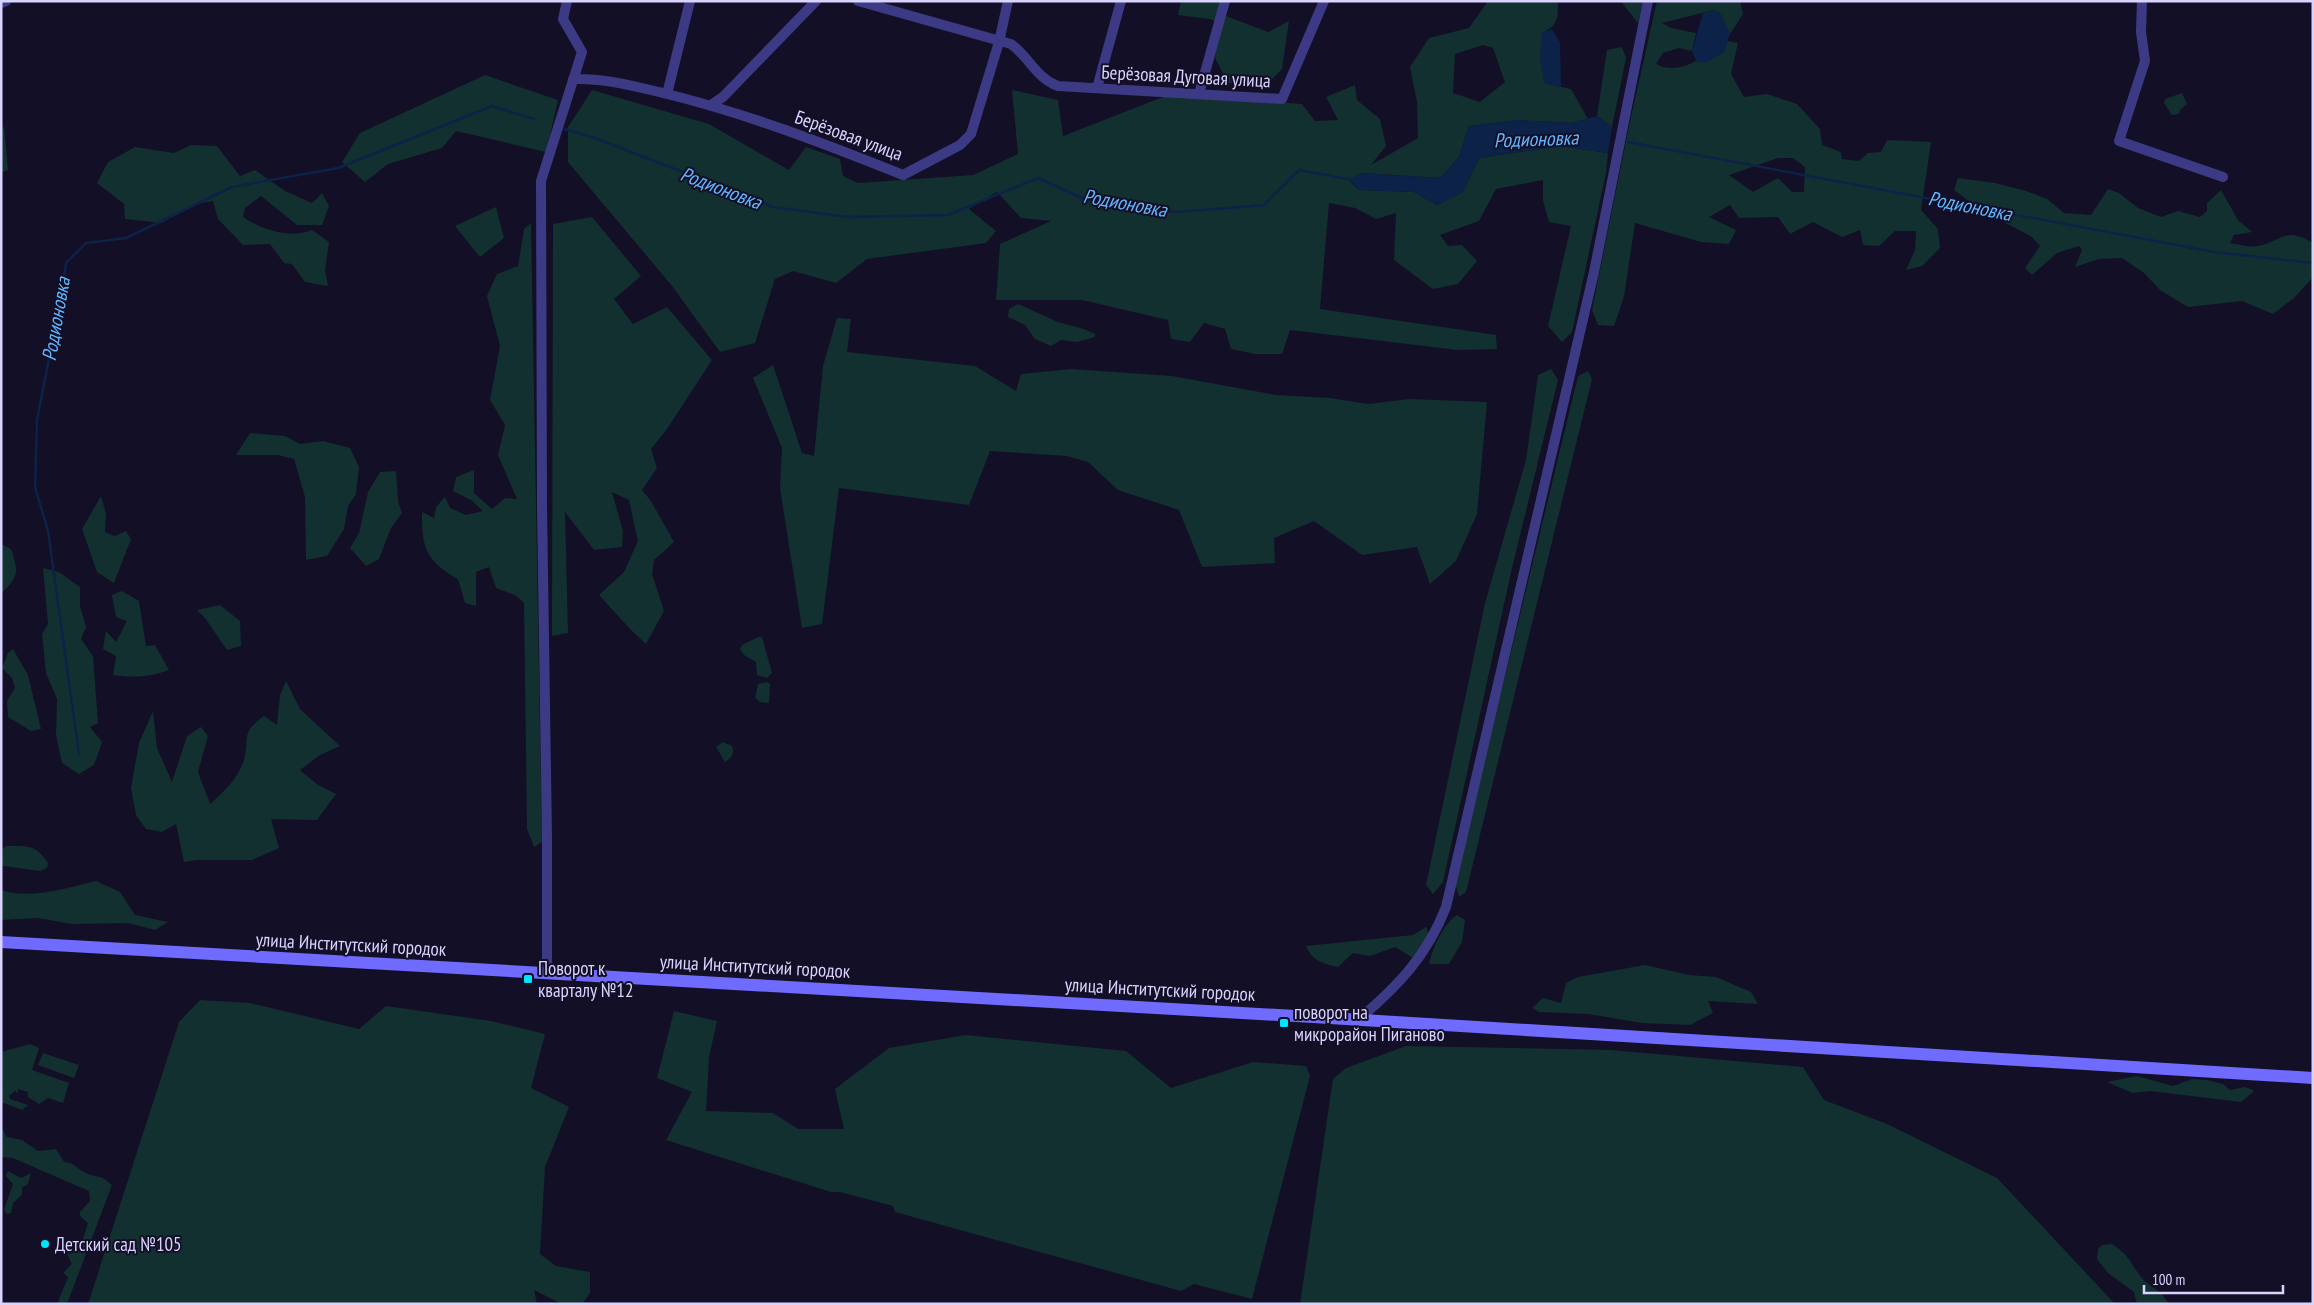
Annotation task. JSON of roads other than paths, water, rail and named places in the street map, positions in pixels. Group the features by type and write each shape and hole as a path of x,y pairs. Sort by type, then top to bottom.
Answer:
{"street":[{"path":"1,3 6,1"},
{"path":"547,973 541,181 582,52 563,19 567,1"},
{"path":"667,94 690,1"},
{"path":"711,105 723,97 816,1"},
{"name":"Берёзовая Дуговая улица","path":"858,1 1011,44 1020,50 1046,82 1058,86 1282,99 1324,1"},
{"name":"Берёзовая улица","path":"573,79 599,78 711,105 823,143 903,175 960,145 971,134 999,42 1008,1"},
{"path":"1097,88 1121,1"},
{"path":"1198,94 1225,1"},
{"path":"1358,1020 1389,994 1421,957 1436,934 1446,907 1594,272 1648,1"},
{"path":"2142,1 2141,32 2145,61 2119,141 2223,177"},
{"name":"улица Институтский городок","path":"1,942 1358,1020 2313,1078"}],"water":[{"path":"1714,10 1721,15 1730,34 1724,52 1705,63 1696,61 1692,51 1703,13"},
{"path":"1552,29 1560,42 1561,87 1544,83 1540,58 1542,33"},
{"path":"1597,116 1612,127 1608,153 1561,146 1479,158 1463,192 1437,205 1414,192 1359,190 1350,180 1362,173 1440,178 1459,157 1469,126 1517,120 1571,123"}],"waterway":[{"name":"Родионовка","path":"79,754 48,531 35,487 37,420 66,263 86,243 126,238 232,187 338,168 492,106 534,119"},
{"name":"Родионовка","path":"565,129 595,138 773,207 847,217 948,215 1038,178 1089,201 1177,212 1264,205 1299,170 1353,180"},
{"name":"Родионовка","path":"1628,142 2214,252 2313,263"}],"place":[{"name":"Поворот к кварталу №12","path":"528,979"},
{"name":"поворот на микрорайон Пиганово","path":"1284,1023"},
{"name":"Детский сад №105","path":"45,1244"}]}
